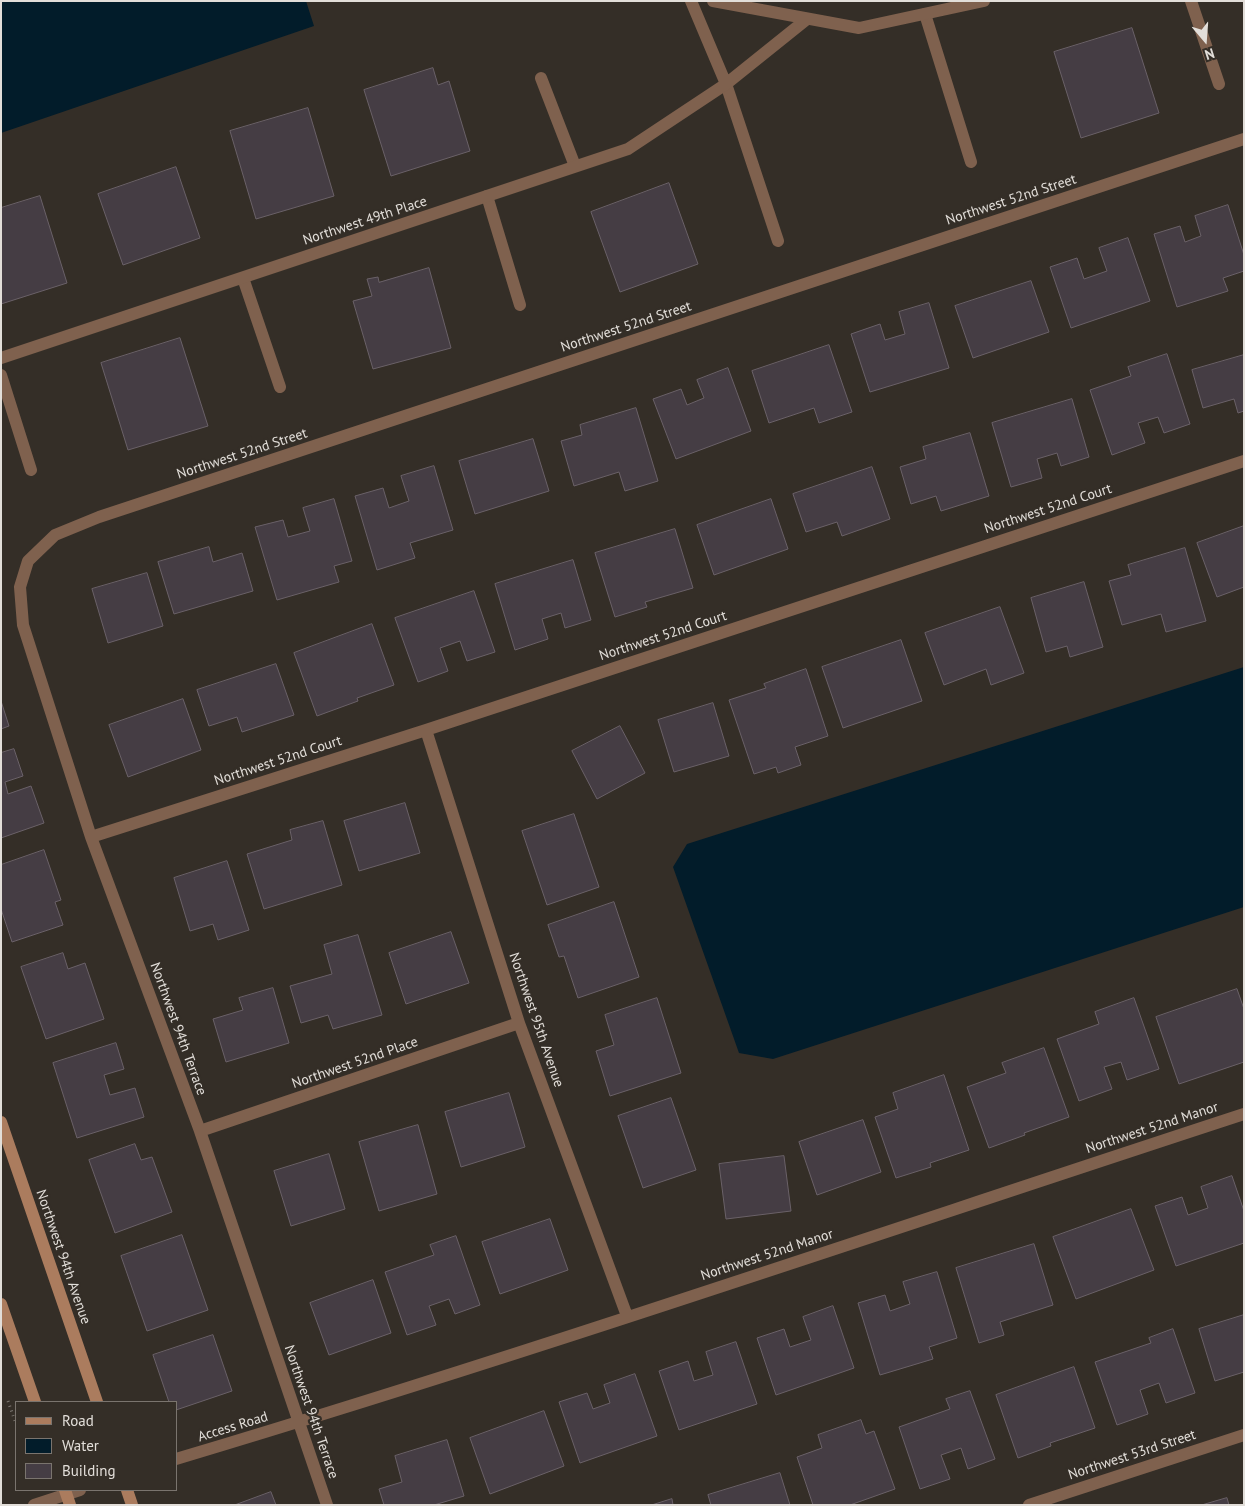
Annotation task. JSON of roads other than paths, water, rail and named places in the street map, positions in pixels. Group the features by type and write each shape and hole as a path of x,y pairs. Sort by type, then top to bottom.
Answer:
{"street":[{"path":"691,1 726,84 778,242"},
{"path":"713,1 859,28 984,1"},
{"path":"1191,1 1219,84"},
{"path":"925,14 971,162"},
{"name":"Northwest 49th Place","path":"1,358 628,149 726,84 807,19"},
{"path":"541,78 576,166"},
{"name":"Northwest 52nd Street","path":"28,561 55,535 99,517 1244,139"},
{"path":"487,196 520,305"},
{"path":"244,278 280,387"},
{"path":"1,375 31,470"},
{"name":"Northwest 52nd Court","path":"91,837 426,730 1244,461"},
{"name":"Northwest 94th Terrace","path":"28,561 20,587 23,625 91,837 200,1132 327,1505"},
{"name":"Northwest 95th Avenue","path":"426,730 519,1023 627,1316"},
{"name":"Northwest 52nd Place","path":"200,1132 519,1023"},
{"name":"Northwest 52nd Manor","path":"299,1423 1244,1114"},
{"name":"Northwest 94th Avenue","path":"1,1122 97,1401"},
{"path":"1,1304 35,1401"},
{"name":"Access Road","path":"178,1459 299,1423"},
{"name":"Northwest 53rd Street","path":"1029,1505 1244,1435"},
{"path":"127,1491 132,1505"},
{"path":"34,1505 67,1496"}],"water":[{"path":"1,1 306,1 314,26 1,133"},
{"path":"1244,667 1244,907 773,1059 739,1053 673,867 687,844"}]}
